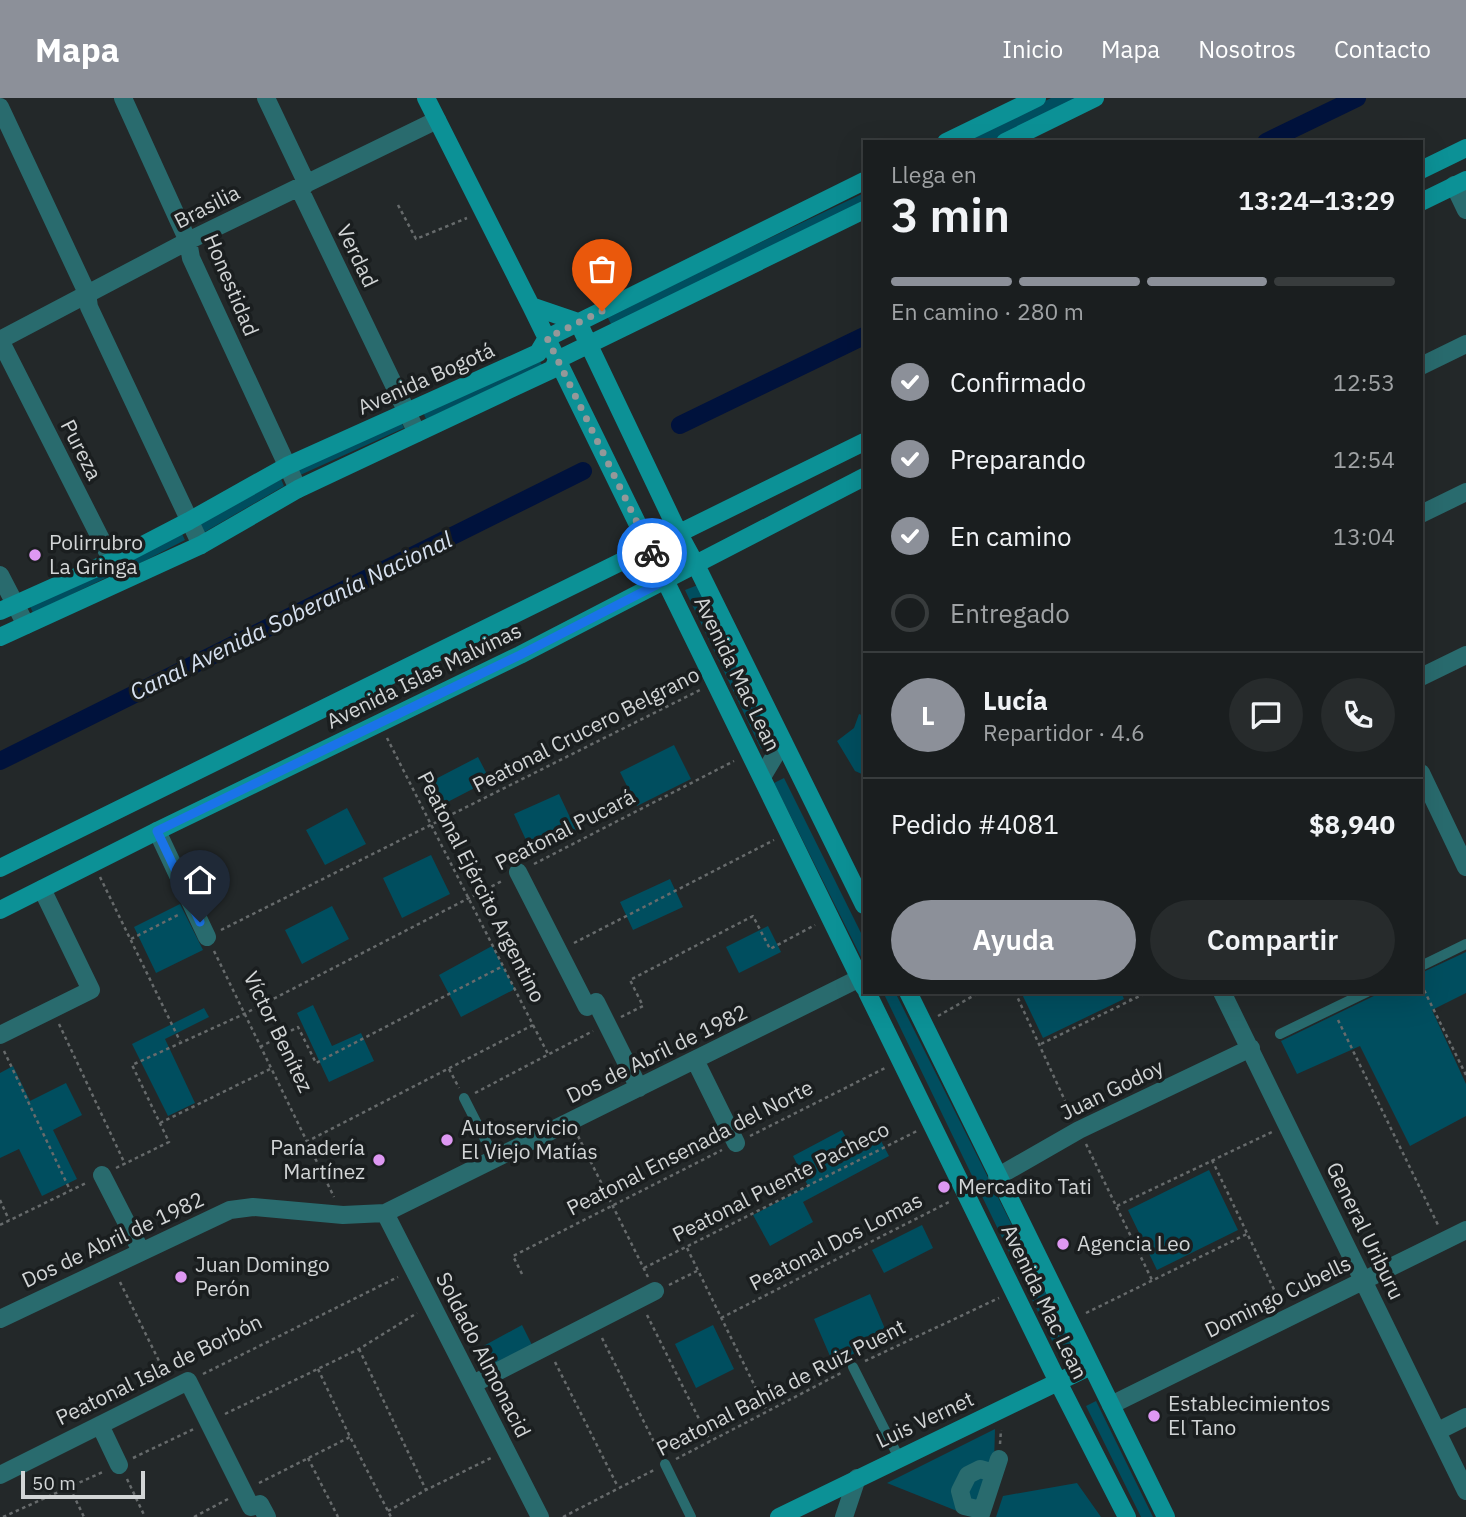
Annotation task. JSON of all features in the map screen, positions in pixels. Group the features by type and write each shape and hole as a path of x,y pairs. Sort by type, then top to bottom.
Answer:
{"main road":[{"name":"Avenida Mac Lean","path":"426,98 863,981"},
{"path":"950,140 1037,98"},
{"path":"1009,140 1095,98"},
{"path":"1423,169 1466,148"},
{"name":"Avenida Bogotá","path":"7,607 112,561 287,466 538,353 547,338 863,181"},
{"path":"1423,201 1460,183"},
{"name":"Avenida Bogotá","path":"0,637 201,545 298,489 553,369 557,360 863,210"},
{"path":"531,306 578,322"},
{"name":"Avenida Mac Lean","path":"578,322 678,533 863,903"},
{"name":"Avenida Islas Malvinas","path":"0,868 863,442"},
{"name":"Avenida Islas Malvinas","path":"0,910 520,655 863,478"},
{"name":"Avenida Mac Lean","path":"869,994 1058,1382 1127,1517"},
{"name":"Avenida Mac Lean","path":"909,994 1166,1517"},
{"name":"Luis Vernet","path":"779,1517 1091,1366"}],"street":[{"name":"Honestidad","path":"123,98 188,241 191,258 298,489"},
{"name":"Verdad","path":"266,98 306,182 301,192 417,433"},
{"path":"0,107 87,293 89,307 201,545"},
{"name":"Brasilia","path":"0,340 188,241 437,120"},
{"path":"1460,183 1466,209"},
{"name":"Pureza","path":"0,340 112,561 127,577"},
{"path":"1423,365 1466,344"},
{"path":"1423,513 1466,492"},
{"path":"0,575 7,607 26,625"},
{"path":"1423,676 1466,655"},
{"path":"762,777 783,742"},
{"path":"1423,777 1466,867"},
{"path":"157,831 207,937"},
{"path":"518,872 587,1007 596,1002 639,1088"},
{"path":"0,1035 91,990 42,889"},
{"name":"Dos de Abril de 1982","path":"0,1319 230,1210 253,1207 343,1215 385,1213 695,1060 863,983"},
{"name":"General Uriburu","path":"1223,994 1466,1491"},
{"name":"Juan Godoy","path":"997,1177 1079,1130 1251,1048"},
{"path":"695,1060 736,1143"},
{"path":"102,1175 141,1251"},
{"name":"Soldado Almonacid","path":"385,1213 540,1517"},
{"name":"Domingo Cubells","path":"1111,1405 1466,1230"},
{"path":"473,1384 648,1296"},
{"path":"180,1385 251,1507 260,1504 267,1517"},
{"name":"Peatonal Isla de Borbón","path":"0,1475 180,1385"},
{"path":"1438,1431 1466,1418"},
{"path":"100,1425 119,1465"},
{"path":"997,1466 981,1514 964,1506 960,1491 968,1475 980,1469 997,1466"},
{"path":"844,1517 857,1478"}],"lane":[{"path":"1423,965 1466,944"},
{"path":"1280,1034 1363,994"},
{"path":"464,1098 495,1159"},
{"path":"853,1367 899,1458"},
{"path":"665,1464 691,1517"}],"path":[{"path":"398,205 416,239 483,212"},
{"name":"Peatonal Crucero Belgrano","path":"207,937 716,682"},
{"name":"Peatonal Ejército Argentino","path":"306,1142 533,1025 379,722"},
{"name":"Peatonal Pucará","path":"271,1069 160,1123 132,1065 244,1014 750,752"},
{"path":"558,951 789,832"},
{"path":"93,863 180,1041"},
{"path":"131,940 193,906"},
{"path":"449,1068 464,1098 643,1006 630,980 753,916 770,949 831,917"},
{"name":"Víctor Benítez","path":"207,937 343,1215"},
{"path":"260,1047 298,1027 316,1063 503,966"},
{"path":"1423,988 1466,1075"},
{"path":"923,1024 976,994"},
{"path":"1128,994 1131,1001"},
{"path":"1040,1045 1144,994"},
{"path":"52,1009 125,1164"},
{"path":"1332,1009 1446,1240"},
{"path":"533,1025 548,1054"},
{"path":"0,1042 70,1190"},
{"name":"Peatonal Ensenada del Norte","path":"522,1274 513,1255 900,1060"},
{"path":"571,1121 644,1268 648,1296 710,1441"},
{"name":"Peatonal Puente Pacheco","path":"644,1268 932,1123"},
{"path":"1117,1206 1287,1124"},
{"path":"1212,1160 1288,1318"},
{"name":"Peatonal Dos Lomas","path":"721,1318 967,1194"},
{"path":"0,1200 9,1220"},
{"path":"1070,1321 1247,1234"},
{"path":"687,1247 767,1411"},
{"path":"111,1266 180,1385"},
{"name":"Peatonal Isla de Borbón","path":"180,1385 414,1269"},
{"path":"648,1296 697,1270"},
{"name":"Peatonal Bahía de Ruiz Puent","path":"563,1517 853,1367 1015,1291"},
{"path":"594,1323 665,1464"},
{"path":"548,1346 618,1488"},
{"path":"359,1349 425,1490"},
{"path":"318,1368 391,1517"},
{"path":"997,1466 1002,1409"},
{"path":"196,1517 350,1437"},
{"path":"388,1511 505,1451"},
{"path":"308,1458 338,1517"},
{"path":"119,1465 145,1517"},
{"path":"70,1488 84,1517"}],"shaded area":[{"path":"1051,98 1078,98 994,140 968,140"},
{"path":"863,193 863,206 612,326 607,316"},
{"path":"538,358 542,365 426,419 423,412"},
{"path":"401,421 404,428 298,476 295,469"},
{"path":"281,479 284,486 203,533 199,525"},
{"path":"182,534 185,540 129,569 125,562"},
{"path":"113,567 116,573 33,613 30,606"},
{"path":"698,585 774,742 761,749 685,590"},
{"path":"859,714 863,716 863,775 855,771 837,741 854,728"},
{"path":"674,745 691,779 637,806 620,772"},
{"path":"478,757 490,780 436,808 424,785"},
{"path":"784,778 863,937 863,958 862,959 774,783"},
{"path":"559,794 576,830 531,851 514,814"},
{"path":"347,808 366,844 325,865 306,830"},
{"path":"431,855 450,894 402,918 383,878"},
{"path":"670,879 683,907 633,930 620,902"},
{"path":"180,904 203,950 156,973 134,927"},
{"path":"332,906 349,939 302,964 285,930"},
{"path":"768,926 781,952 739,973 726,947"},
{"path":"492,946 515,989 461,1017 439,975"},
{"path":"1466,952 1466,993 1432,1010 1466,1084 1466,1116 1410,1146 1360,1046 1297,1074 1281,1041 1378,994 1423,994 1423,972"},
{"path":"884,994 896,994 1071,1343 1057,1351"},
{"path":"1022,994 1122,994 1124,999 1043,1038"},
{"path":"313,1005 332,1046 361,1033 374,1061 329,1082 297,1013"},
{"path":"204,1008 209,1017 165,1039 195,1103 168,1116 132,1044"},
{"path":"13,1066 30,1101 66,1083 82,1115 53,1130 77,1179 42,1196 19,1149 0,1158 0,1073"},
{"path":"842,1130 853,1150 879,1137 889,1156 803,1202 813,1222 770,1246 753,1215 808,1186 793,1156"},
{"path":"1209,1170 1238,1230 1157,1270 1128,1210"},
{"path":"922,1225 933,1248 884,1273 872,1250"},
{"path":"870,1294 889,1338 833,1363 814,1319"},
{"path":"522,1325 534,1349 490,1372 478,1349"},
{"path":"713,1325 734,1369 696,1388 675,1344"},
{"path":"1096,1401 1153,1517 1141,1517 1086,1406"},
{"path":"995,1429 994,1464 972,1517 887,1483"},
{"path":"1077,1483 1101,1517 996,1517 1003,1496"}],"waterway":[{"name":"Canal Avenida Soberanía Nacional","path":"1270,140 1357,98"},
{"name":"Canal Avenida Soberanía Nacional","path":"680,425 863,336"},
{"name":"Canal Avenida Soberanía Nacional","path":"0,761 583,471"}],"way so far":[{"path":"602,311 547,338 652,553"}],"place":[{"name":"Polirrubro La Gringa","path":"35,555"},
{"name":"Autoservicio El Viejo Matías","path":"447,1140"},
{"name":"Panadería Martínez","path":"379,1160"},
{"name":"Mercadito Tati","path":"944,1187"},
{"name":"Agencia Leo","path":"1063,1244"},
{"name":"Juan Domingo Perón","path":"181,1277"},
{"name":"Establecimientos El Tano","path":"1154,1416"}],"route":[{"path":"200,922 157,831 520,655 666,580 652,553"}]}
